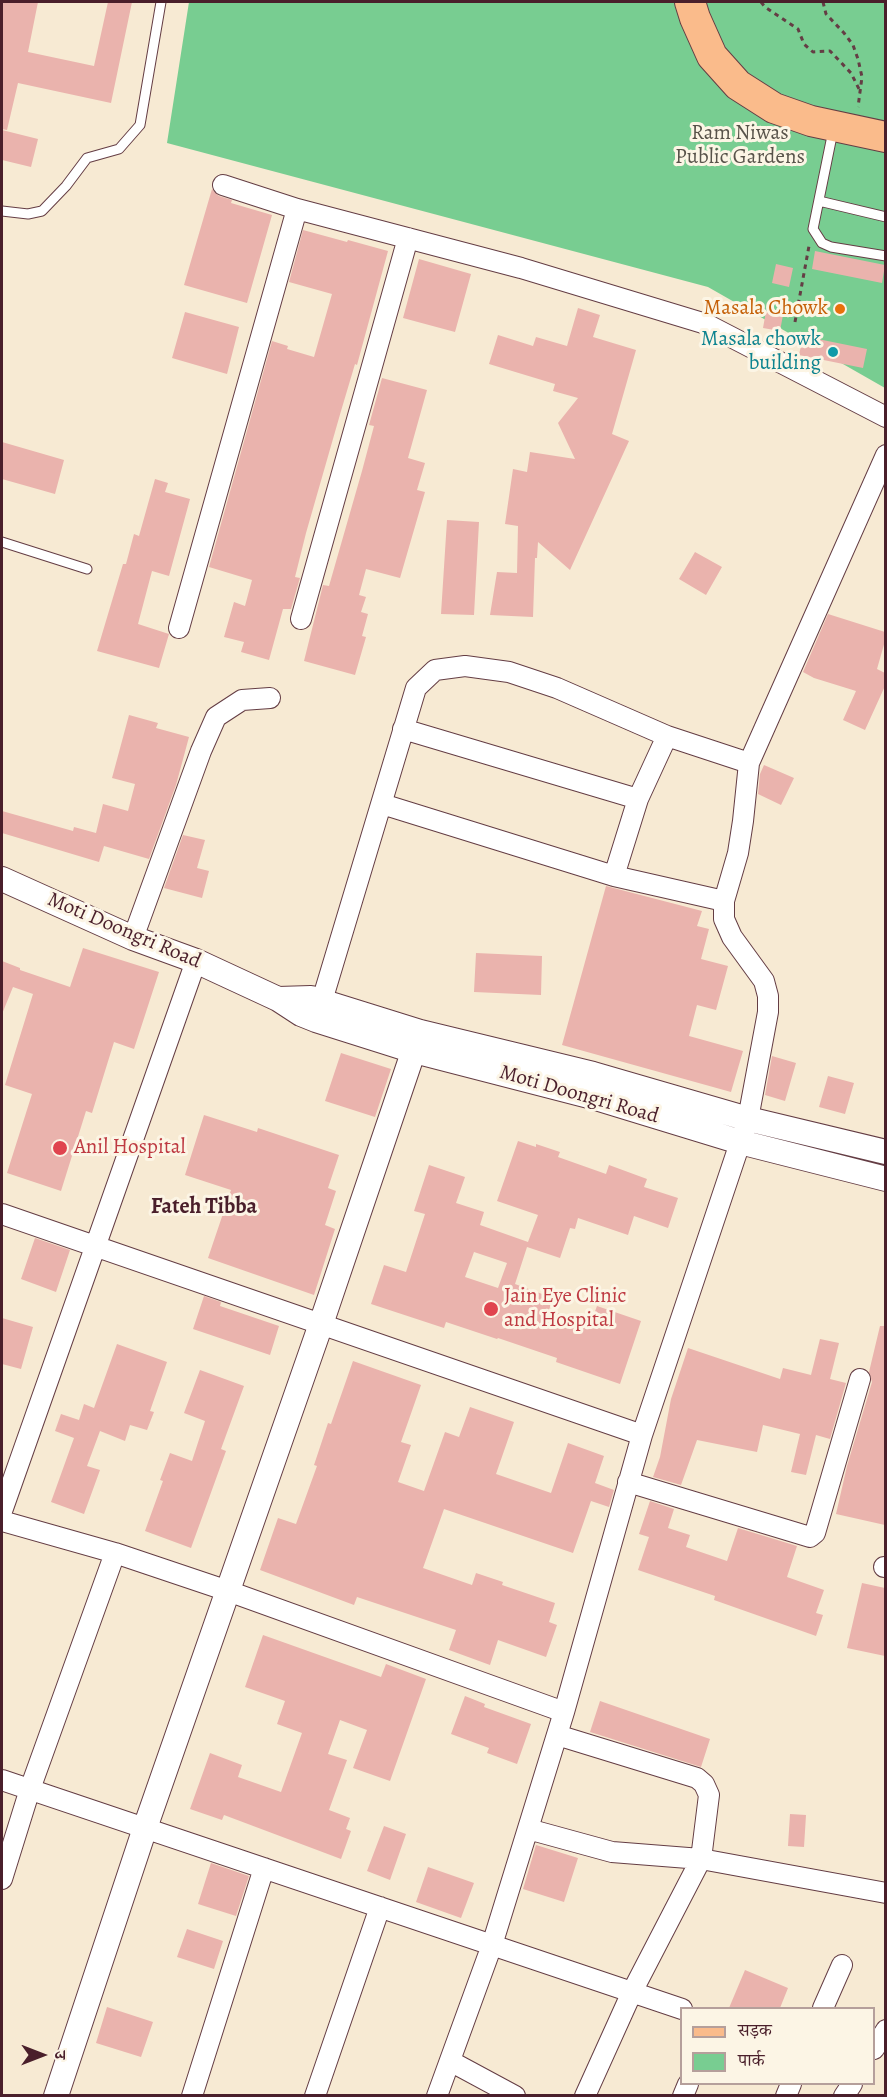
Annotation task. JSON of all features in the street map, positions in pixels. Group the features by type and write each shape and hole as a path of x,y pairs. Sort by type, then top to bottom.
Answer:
{"main road":[{"path":"690,2 694,18 712,56 738,85 774,108 811,121 885,138"}],"street":[{"path":"223,185 297,209 521,268 706,324 885,417"},
{"path":"179,628 297,209"},
{"path":"301,619 408,238"},
{"path":"437,2096 492,1945 557,1736 642,1435 748,1119 768,1012 768,996 764,981 732,937 724,919 724,901 741,832 747,796 749,763 885,455"},
{"path":"319,1011 416,688 435,670 465,666 509,672 557,688 667,736 749,763"},
{"path":"133,938 201,751 216,717 242,700 270,698"},
{"path":"403,729 638,799"},
{"path":"614,876 638,799 667,736"},
{"path":"382,804 614,876 724,901"},
{"name":"Moti Doongri Road","path":"2,879 133,938 196,961 278,999 300,998 319,1011 417,1041 613,1092 748,1119 885,1152"},
{"path":"2,1510 196,961"},
{"path":"56,2096 145,1828 417,1041"},
{"name":"Moti Doongri Road","path":"613,1092 740,1142 885,1179"},
{"path":"2,1214 642,1435"},
{"path":"628,1482 810,1536 815,1533 860,1379"},
{"path":"2,1521 115,1553 228,1591 564,1712"},
{"path":"2,1879 30,1790 115,1553"},
{"path":"557,1736 697,1778 704,1784 709,1796 701,1858 632,1992 585,2096"},
{"path":"2,1779 680,2009"},
{"path":"528,1829 612,1852 701,1858 885,1893"},
{"path":"192,2096 264,1868"},
{"path":"315,2096 380,1907"},
{"path":"824,2007 842,1965"},
{"path":"875,2046 885,2030"},
{"path":"450,2061 515,2096"}],"lane":[{"path":"2,211 28,214 42,211 66,186 87,158 119,149 140,125 161,2"},
{"path":"844,128 819,201 813,229 822,243 831,247 885,256"},
{"path":"819,201 885,217"},
{"path":"2,542 87,569"}],"path":[{"path":"761,2 765,8 798,29 804,44 813,52 830,51 851,73 861,93"},
{"path":"823,2 826,14 844,33 856,52 862,76 861,93 844,128"},
{"path":"795,322 813,229"}],"green space":[{"name":"Ram Niwas Public Gardens","path":"189,2 885,2 885,388 708,287 167,143"}],"building":[{"path":"2,2 38,2 28,52 94,66 108,2 132,2 111,103 18,83 7,130 2,129"},
{"path":"2,130 38,139 31,167 2,160"},
{"path":"212,189 219,196 232,200 231,203 272,215 247,303 184,285"},
{"path":"303,230 388,251 357,365 355,364 306,533 295,577 300,578 291,609 283,609 269,660 241,652 244,642 224,637 234,602 245,606 252,580 209,567 272,341 288,346 287,349 314,357 332,294 289,282"},
{"path":"815,251 885,265 882,283 812,269"},
{"path":"419,259 471,274 455,332 403,318"},
{"path":"776,264 793,268 789,287 772,283"},
{"path":"578,308 600,315 593,337 636,350 612,434 629,441 570,570 538,542 537,558 535,558 533,617 490,615 497,572 517,573 518,526 505,524 513,469 527,472 530,452 575,459 558,423 578,398 553,391 555,384 489,364 498,335 533,346 536,337 567,346"},
{"path":"766,311 783,315 780,331 763,328"},
{"path":"185,312 239,327 227,374 172,358"},
{"name":"Masala chowk building","path":"803,336 867,349 863,368 799,355"},
{"path":"382,378 427,390 408,458 425,463 417,490 425,492 400,578 366,569 359,595 366,597 361,612 368,614 362,636 366,637 355,675 304,661 323,585 329,586 362,471 374,426 369,425"},
{"path":"2,442 64,460 55,494 2,479"},
{"path":"155,479 168,483 165,492 190,499 169,576 152,571 138,624 169,634 159,668 97,651 123,564 126,564 134,534 139,536"},
{"path":"447,520 479,522 474,615 441,614"},
{"path":"695,552 722,567 706,595 679,579"},
{"path":"828,614 885,632 885,641 877,669 885,673 885,686 865,730 843,720 856,691 814,678 803,672"},
{"path":"129,715 158,723 156,728 189,737 176,785 149,859 104,846 99,862 2,833 2,811 73,831 74,827 96,833 103,804 128,811 135,784 112,778"},
{"path":"764,765 794,778 781,805 758,794 760,774"},
{"path":"183,835 205,840 197,868 209,871 202,898 164,888"},
{"path":"606,886 702,911 697,926 709,929 701,959 728,966 716,1010 697,1005 689,1036 743,1051 731,1092 562,1045"},
{"path":"83,948 159,972 134,1049 114,1042 92,1113 86,1111 61,1191 7,1173 32,1094 5,1085 33,994 13,987 2,1014 2,961 20,970 70,987"},
{"path":"476,953 542,956 541,995 474,992"},
{"path":"341,1053 391,1069 375,1117 325,1101"},
{"path":"772,1056 796,1063 785,1101 765,1095"},
{"path":"828,1076 854,1083 845,1114 819,1107"},
{"path":"204,1115 257,1132 258,1128 339,1155 328,1188 336,1191 325,1225 335,1229 314,1295 208,1258 231,1190 185,1175"},
{"path":"518,1141 560,1152 558,1157 606,1174 609,1165 647,1179 644,1187 678,1198 668,1228 634,1216 628,1235 578,1218 575,1229 570,1228 560,1258 527,1247 515,1284 553,1298 549,1310 590,1325 597,1306 641,1321 620,1384 556,1362 557,1358 498,1338 446,1322 444,1328 371,1304 384,1265 406,1272 425,1214 414,1211 429,1165 465,1177 456,1203 484,1212 480,1225 528,1242 538,1215 497,1201","holes":["474,1252 507,1263 498,1288 465,1277"]},
{"path":"35,1238 70,1250 56,1292 21,1279"},
{"path":"204,1296 221,1302 220,1306 279,1326 270,1355 193,1329"},
{"path":"2,1318 33,1327 21,1369 2,1364"},
{"path":"880,1326 885,1326 885,1525 836,1514 847,1466 872,1382 869,1372"},
{"path":"820,1339 839,1343 830,1379 846,1383 830,1439 816,1435 806,1475 791,1472 800,1434 763,1425 757,1452 697,1440 681,1485 653,1477 660,1457 671,1399 688,1348 780,1379 783,1368 811,1375"},
{"path":"117,1344 167,1362 150,1411 154,1412 147,1430 130,1425 125,1441 100,1431 87,1466 100,1470 84,1514 51,1502 74,1438 55,1431 61,1414 79,1420 84,1404 94,1408"},
{"path":"353,1361 421,1385 401,1442 411,1445 398,1482 424,1491 445,1432 459,1437 470,1407 514,1422 496,1474 551,1493 568,1443 604,1456 595,1483 614,1490 609,1507 591,1501 573,1553 444,1509 423,1568 472,1585 476,1573 503,1582 502,1585 555,1603 549,1622 557,1625 546,1657 498,1640 490,1665 449,1650 456,1630 357,1597 354,1605 260,1570 278,1518 296,1524 317,1466 314,1465 328,1423 331,1424"},
{"path":"200,1370 244,1386 221,1449 226,1451 191,1548 145,1531 163,1481 160,1480 170,1453 192,1461 205,1421 184,1413"},
{"path":"650,1501 674,1509 668,1528 690,1535 686,1547 727,1561 738,1528 797,1546 787,1577 824,1590 816,1613 823,1615 816,1636 714,1600 715,1596 638,1570 649,1537 639,1534"},
{"path":"862,1583 885,1588 885,1656 847,1648"},
{"path":"263,1635 381,1677 386,1664 426,1679 390,1781 353,1768 367,1730 340,1720 328,1754 347,1760 329,1810 350,1818 346,1829 351,1831 341,1859 224,1815 222,1820 190,1809 210,1753 242,1765 238,1777 281,1792 302,1733 277,1724 285,1701 245,1687"},
{"path":"465,1696 485,1704 484,1707 531,1724 517,1764 487,1753 489,1748 451,1734"},
{"path":"600,1701 710,1739 701,1767 590,1732"},
{"path":"790,1814 806,1815 804,1847 788,1846"},
{"path":"384,1826 406,1834 390,1880 367,1871"},
{"path":"536,1845 578,1858 564,1902 523,1889"},
{"path":"211,1863 249,1876 236,1916 198,1904"},
{"path":"428,1867 474,1883 461,1918 416,1902"},
{"path":"187,1929 223,1941 214,1969 177,1957"},
{"path":"745,1970 788,1988 780,2007 729,2007"},
{"path":"107,2007 153,2022 141,2057 96,2043"}],"place":[{"name":"Masala Chowk","path":"840,309"},
{"name":"Masala chowk building","path":"833,352"},
{"name":"Anil Hospital","path":"60,1148"},
{"name":"Jain Eye Clinic and Hospital","path":"491,1309"}],"district":[{"name":"Fateh Tibba","path":"204,1208"}]}
